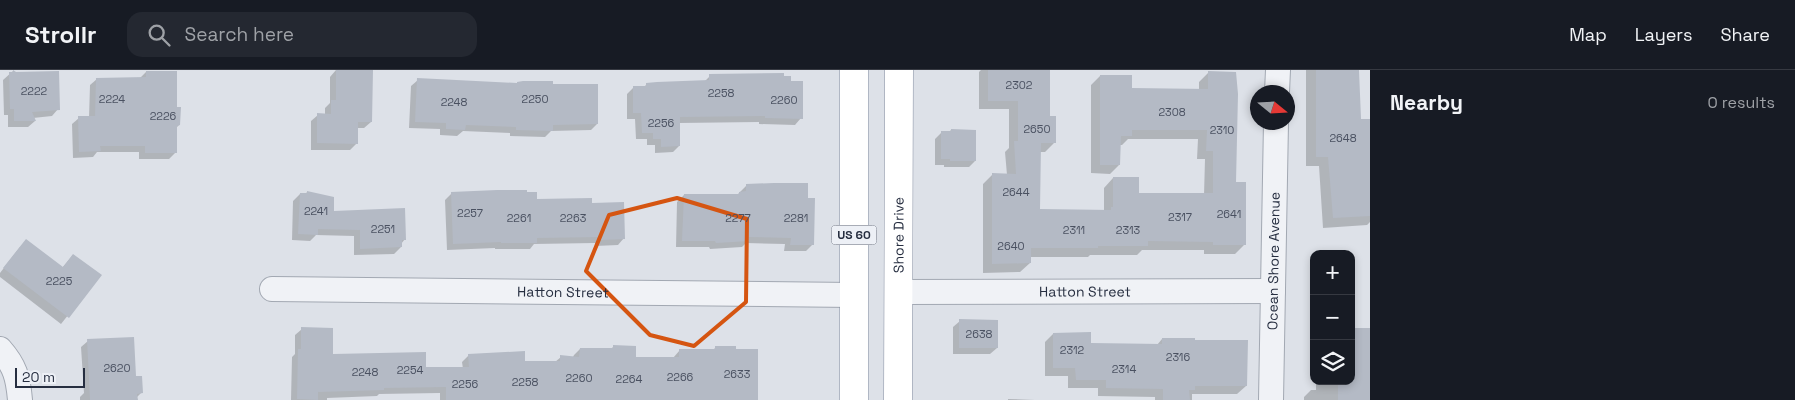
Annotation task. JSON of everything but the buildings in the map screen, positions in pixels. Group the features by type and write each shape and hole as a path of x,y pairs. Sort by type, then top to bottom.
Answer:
{"highway":[{"name":"US 60","path":"854,70 854,400"},
{"name":"Shore Drive","path":"898,70 898,400"}],"street":[{"path":"1277,85 1278,70"},
{"name":"Ocean Shore Avenue","path":"1271,400 1276,130"},
{"name":"Hatton Street","path":"272,290 854,295"},
{"name":"Hatton Street","path":"899,292 1272,291"},
{"path":"0,349 10,361 18,379 20,400"}],"highlighted area":[{"path":"677,198 747,219 746,302 694,346 650,335 586,271 609,215"}]}
